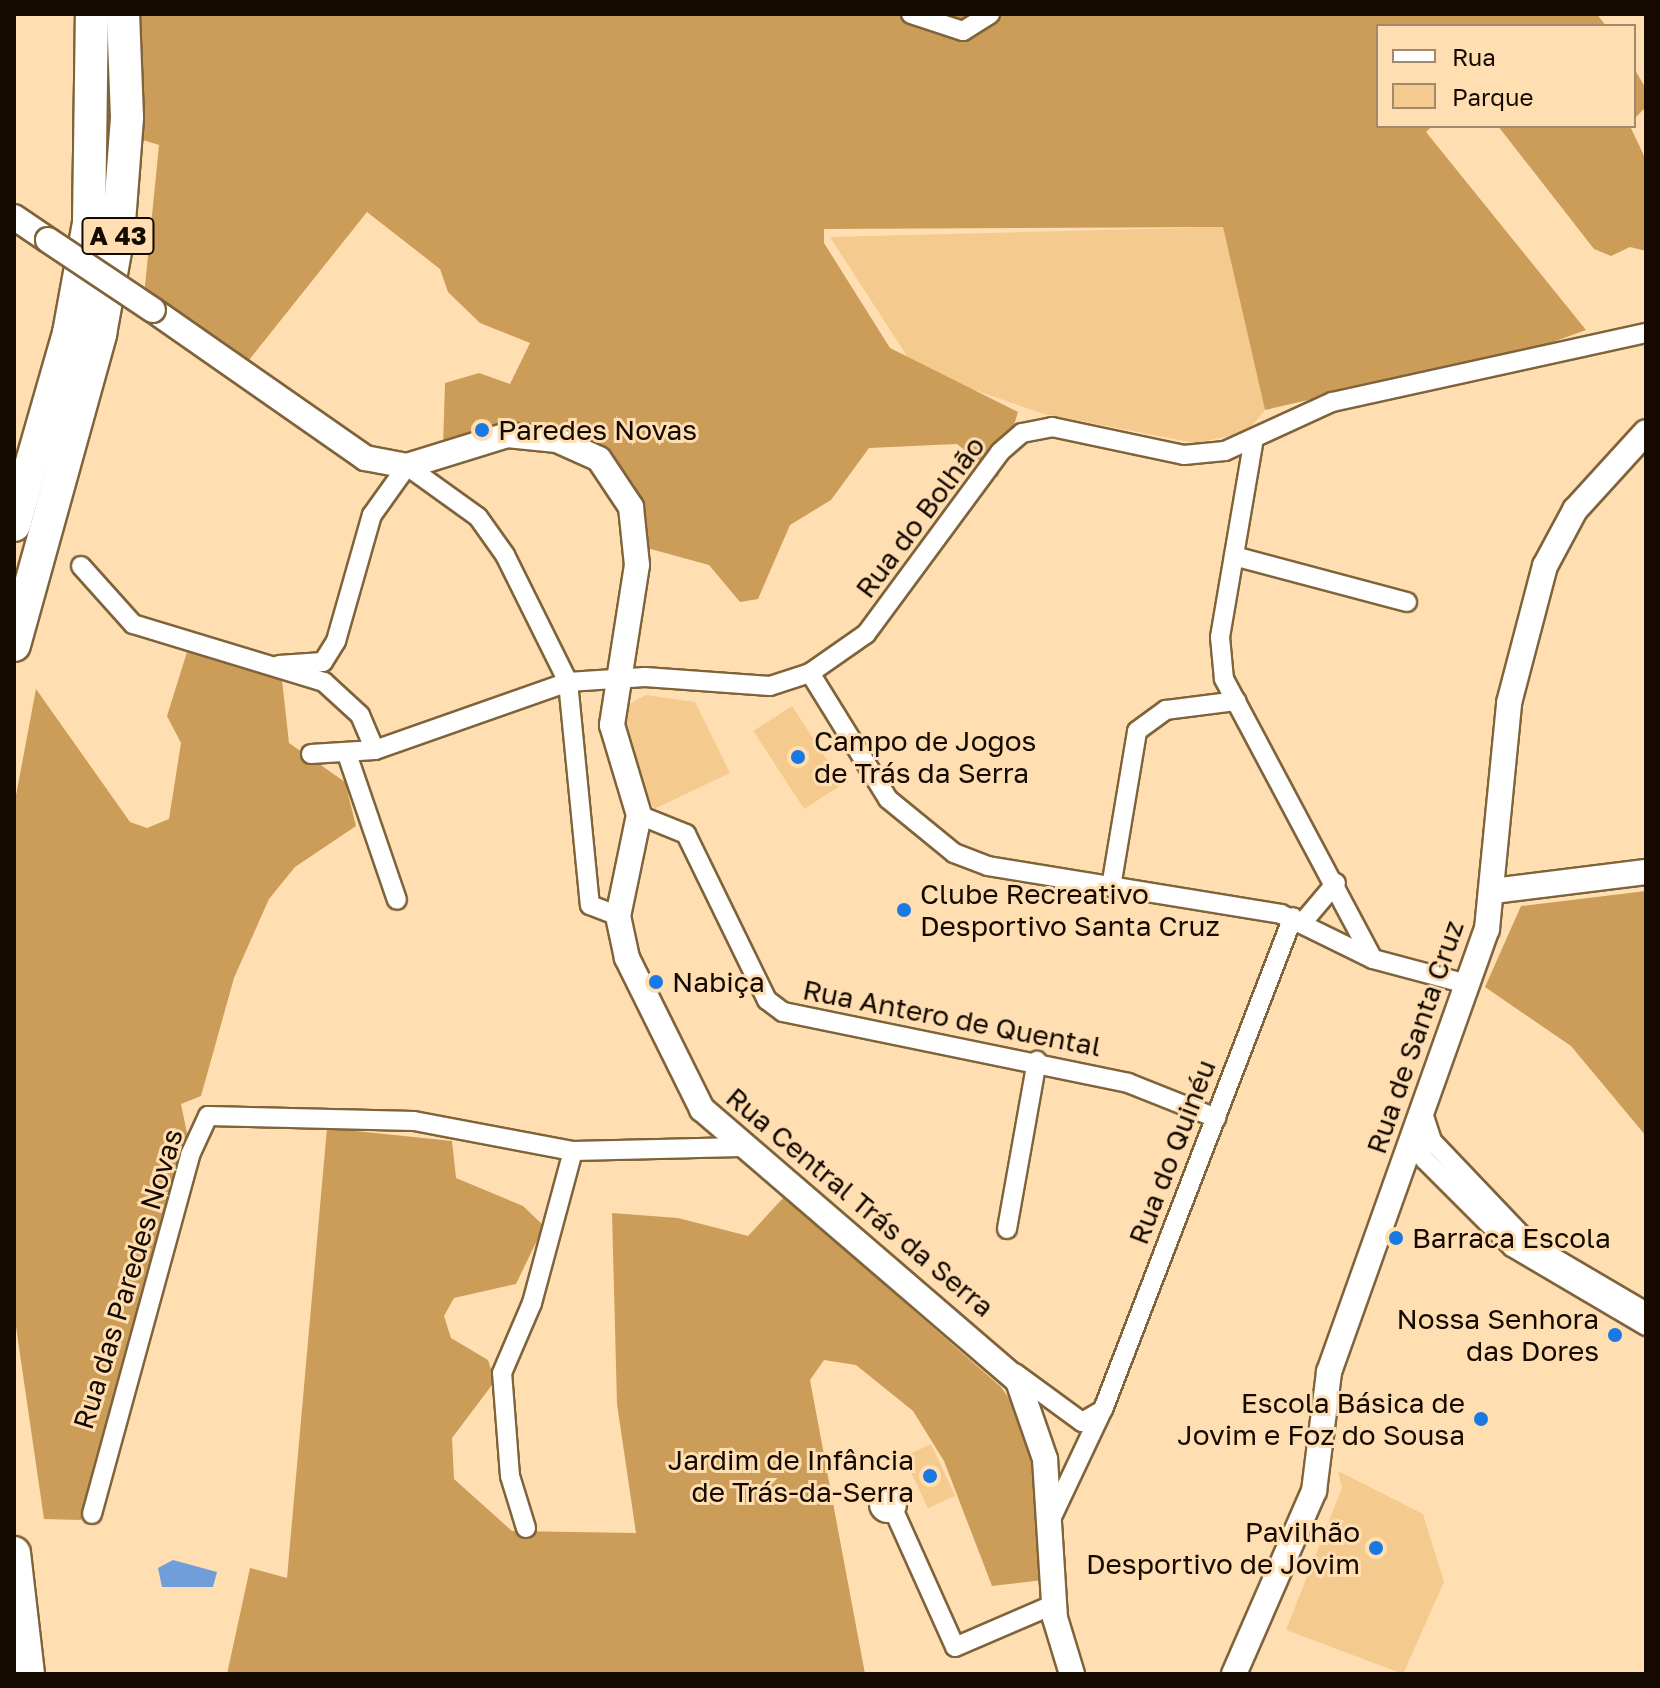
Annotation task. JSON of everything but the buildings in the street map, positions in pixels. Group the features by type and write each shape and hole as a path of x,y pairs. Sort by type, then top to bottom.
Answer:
{"highway":[{"name":"A 43","path":"14,525 69,333 89,223 92,14"},
{"name":"A 43","path":"14,645 81,408 115,250 127,117 123,14"},
{"path":"14,1553 28,1674"}],"main road":[{"path":"14,217 365,458 407,466 507,435 557,440 599,459 631,507 637,565 612,725 639,815 618,916"},
{"name":"Rua de Santa Cruz","path":"1234,1674 1314,1491 1329,1372 1467,984 1493,891 1509,703 1545,566 1575,510 1646,432"},
{"path":"1493,891 1646,872"},
{"name":"Rua Central Trás da Serra","path":"618,916 627,958 702,1109 741,1147 1001,1361 1032,1411 1049,1529 1055,1604 1072,1674"}],"street":[{"path":"911,14 963,31 990,14"},
{"name":"Rua do Bolhão","path":"311,754 375,750 568,682 770,686 810,673 866,634 1022,433 1052,427 1184,455 1253,444 1332,402 1646,333"},
{"path":"1253,444 1220,637 1224,679 1336,883 1373,959"},
{"path":"279,665 323,662 336,641 372,515 407,466 478,517 505,555 568,682 590,905 618,916"},
{"path":"1234,556 1407,602"},
{"path":"81,566 133,624 279,665 324,682 360,715 375,750"},
{"path":"810,673 888,799 929,839 988,866 1298,920 1373,959 1467,984"},
{"path":"1111,887 1137,731 1166,710 1236,701"},
{"path":"347,754 397,900"},
{"name":"Rua Antero de Quental","path":"639,815 686,834 767,1000 783,1012 1037,1061 1128,1083 1216,1118"},
{"name":"Rua do Quinéu","path":"1049,1529 1104,1407 1216,1118 1298,920 1336,883"},
{"path":"1007,1229 1037,1061"},
{"path":"1422,1109 1443,1154 1529,1243 1646,1312"},
{"name":"Rua das Paredes Novas","path":"92,1514 190,1155 208,1116 414,1121 573,1151 741,1147"},
{"path":"1411,1146 1443,1154"},
{"path":"1411,1146 1512,1247 1646,1326"},
{"path":"526,1528 510,1476 502,1373 532,1303 573,1151"},
{"path":"1393,1188 1414,1170 1439,1174"},
{"path":"1001,1361 1058,1407 1082,1422 1104,1407"},
{"path":"1032,1411 1038,1402 1058,1407"},
{"path":"894,1511 955,1647 1055,1604"}],"green space":[{"path":"1223,227 1265,410 1246,433 1195,443 1044,414 916,370 830,237"},
{"path":"646,695 695,702 730,773 654,809 621,738 622,708"},
{"name":"Campo de Jogos de Trás da Serra","path":"792,706 843,784 804,809 753,731"},
{"name":"Jardim de Infância de Trás-da-Serra","path":"931,1444 955,1496 928,1508 904,1457"},
{"name":"Pavilhão Desportivo de Jovim","path":"1338,1471 1423,1514 1444,1582 1403,1674 1286,1630 1342,1488"}],"shaded area":[{"path":"137,14 1597,14 1604,24 1376,24 1376,128 1430,128 1426,132 1586,330 1536,348 1265,410 1223,227 824,229 824,243 890,348 1018,412 998,477 957,444 869,448 831,500 790,525 758,599 740,602 709,565 647,548 634,484 561,431 443,447 445,383 479,373 510,384 530,343 480,323 448,292 440,269 367,212 245,365 144,296 159,145 143,140"},
{"path":"1636,72 1646,89 1646,107 1636,117"},
{"path":"1500,128 1631,128 1646,160 1646,251 1630,247 1611,256 1594,249"},
{"path":"187,652 282,680 289,743 345,782 356,826 295,867 269,899 234,978 201,1096 181,1104 189,1143 81,1520 44,1519 14,1313 14,806 36,689 130,822 147,828 169,819 181,743 167,716"},
{"path":"1646,891 1646,1136 1571,1046 1485,987 1521,906"},
{"path":"327,1128 452,1141 456,1178 523,1206 544,1226 516,1284 454,1298 444,1316 451,1338 488,1360 495,1381 452,1438 454,1479 512,1531 636,1533 617,1404 612,1213 678,1218 748,1236 784,1197 1001,1387 1027,1425 1043,1580 992,1586 944,1461 913,1411 856,1365 824,1360 810,1380 865,1674 227,1674 250,1568 287,1578"}],"water":[{"path":"173,1560 217,1572 213,1587 162,1587 158,1568"}],"place":[{"name":"Paredes Novas","path":"482,430"},
{"name":"Campo de Jogos de Trás da Serra","path":"798,757"},
{"name":"Clube Recreativo Desportivo Santa Cruz","path":"904,910"},
{"name":"Nabiça","path":"656,982"},
{"name":"Barraca Escola","path":"1396,1238"},
{"name":"Nossa Senhora das Dores","path":"1615,1335"},
{"name":"Escola Básica de Jovim e Foz do Sousa","path":"1481,1419"},
{"name":"Jardim de Infância de Trás-da-Serra","path":"930,1476"},
{"name":"Pavilhão Desportivo de Jovim","path":"1376,1548"}]}
